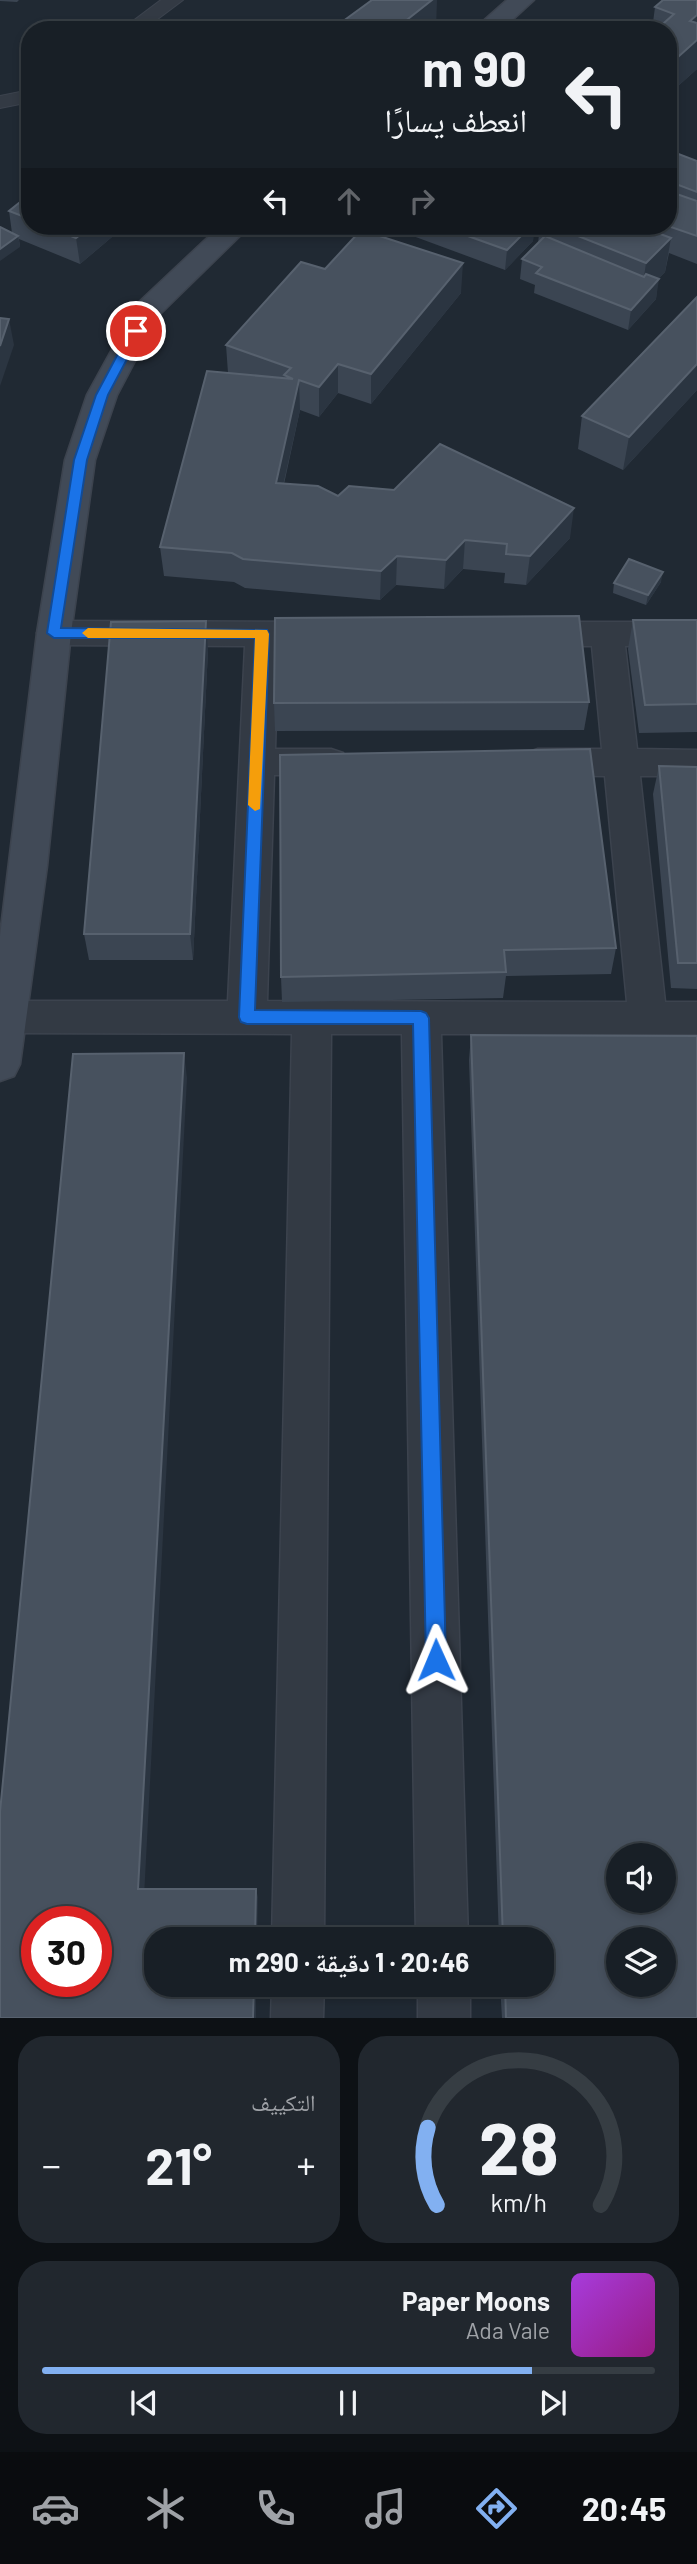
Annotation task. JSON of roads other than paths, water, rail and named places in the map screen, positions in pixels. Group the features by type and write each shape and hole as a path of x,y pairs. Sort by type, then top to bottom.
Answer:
{"main road":[{"path":"496,21 522,0"},
{"path":"0,1064 29,866 54,633 80,460 102,395 147,310 226,235"}],"street":[{"path":"54,633 358,634"},
{"path":"247,1017 262,634"},
{"path":"496,634 697,635"},
{"path":"607,634 648,1018"},
{"path":"257,762 365,762"},
{"path":"513,762 697,763"},
{"path":"7,1017 697,1018"},
{"path":"298,1927 312,1018"},
{"path":"421,1018 442,1927"},
{"path":"297,2018 298,1997"},
{"path":"444,1997 444,2018"}],"lane":[{"path":"143,21 174,0"},
{"path":"0,102 21,98"}]}
